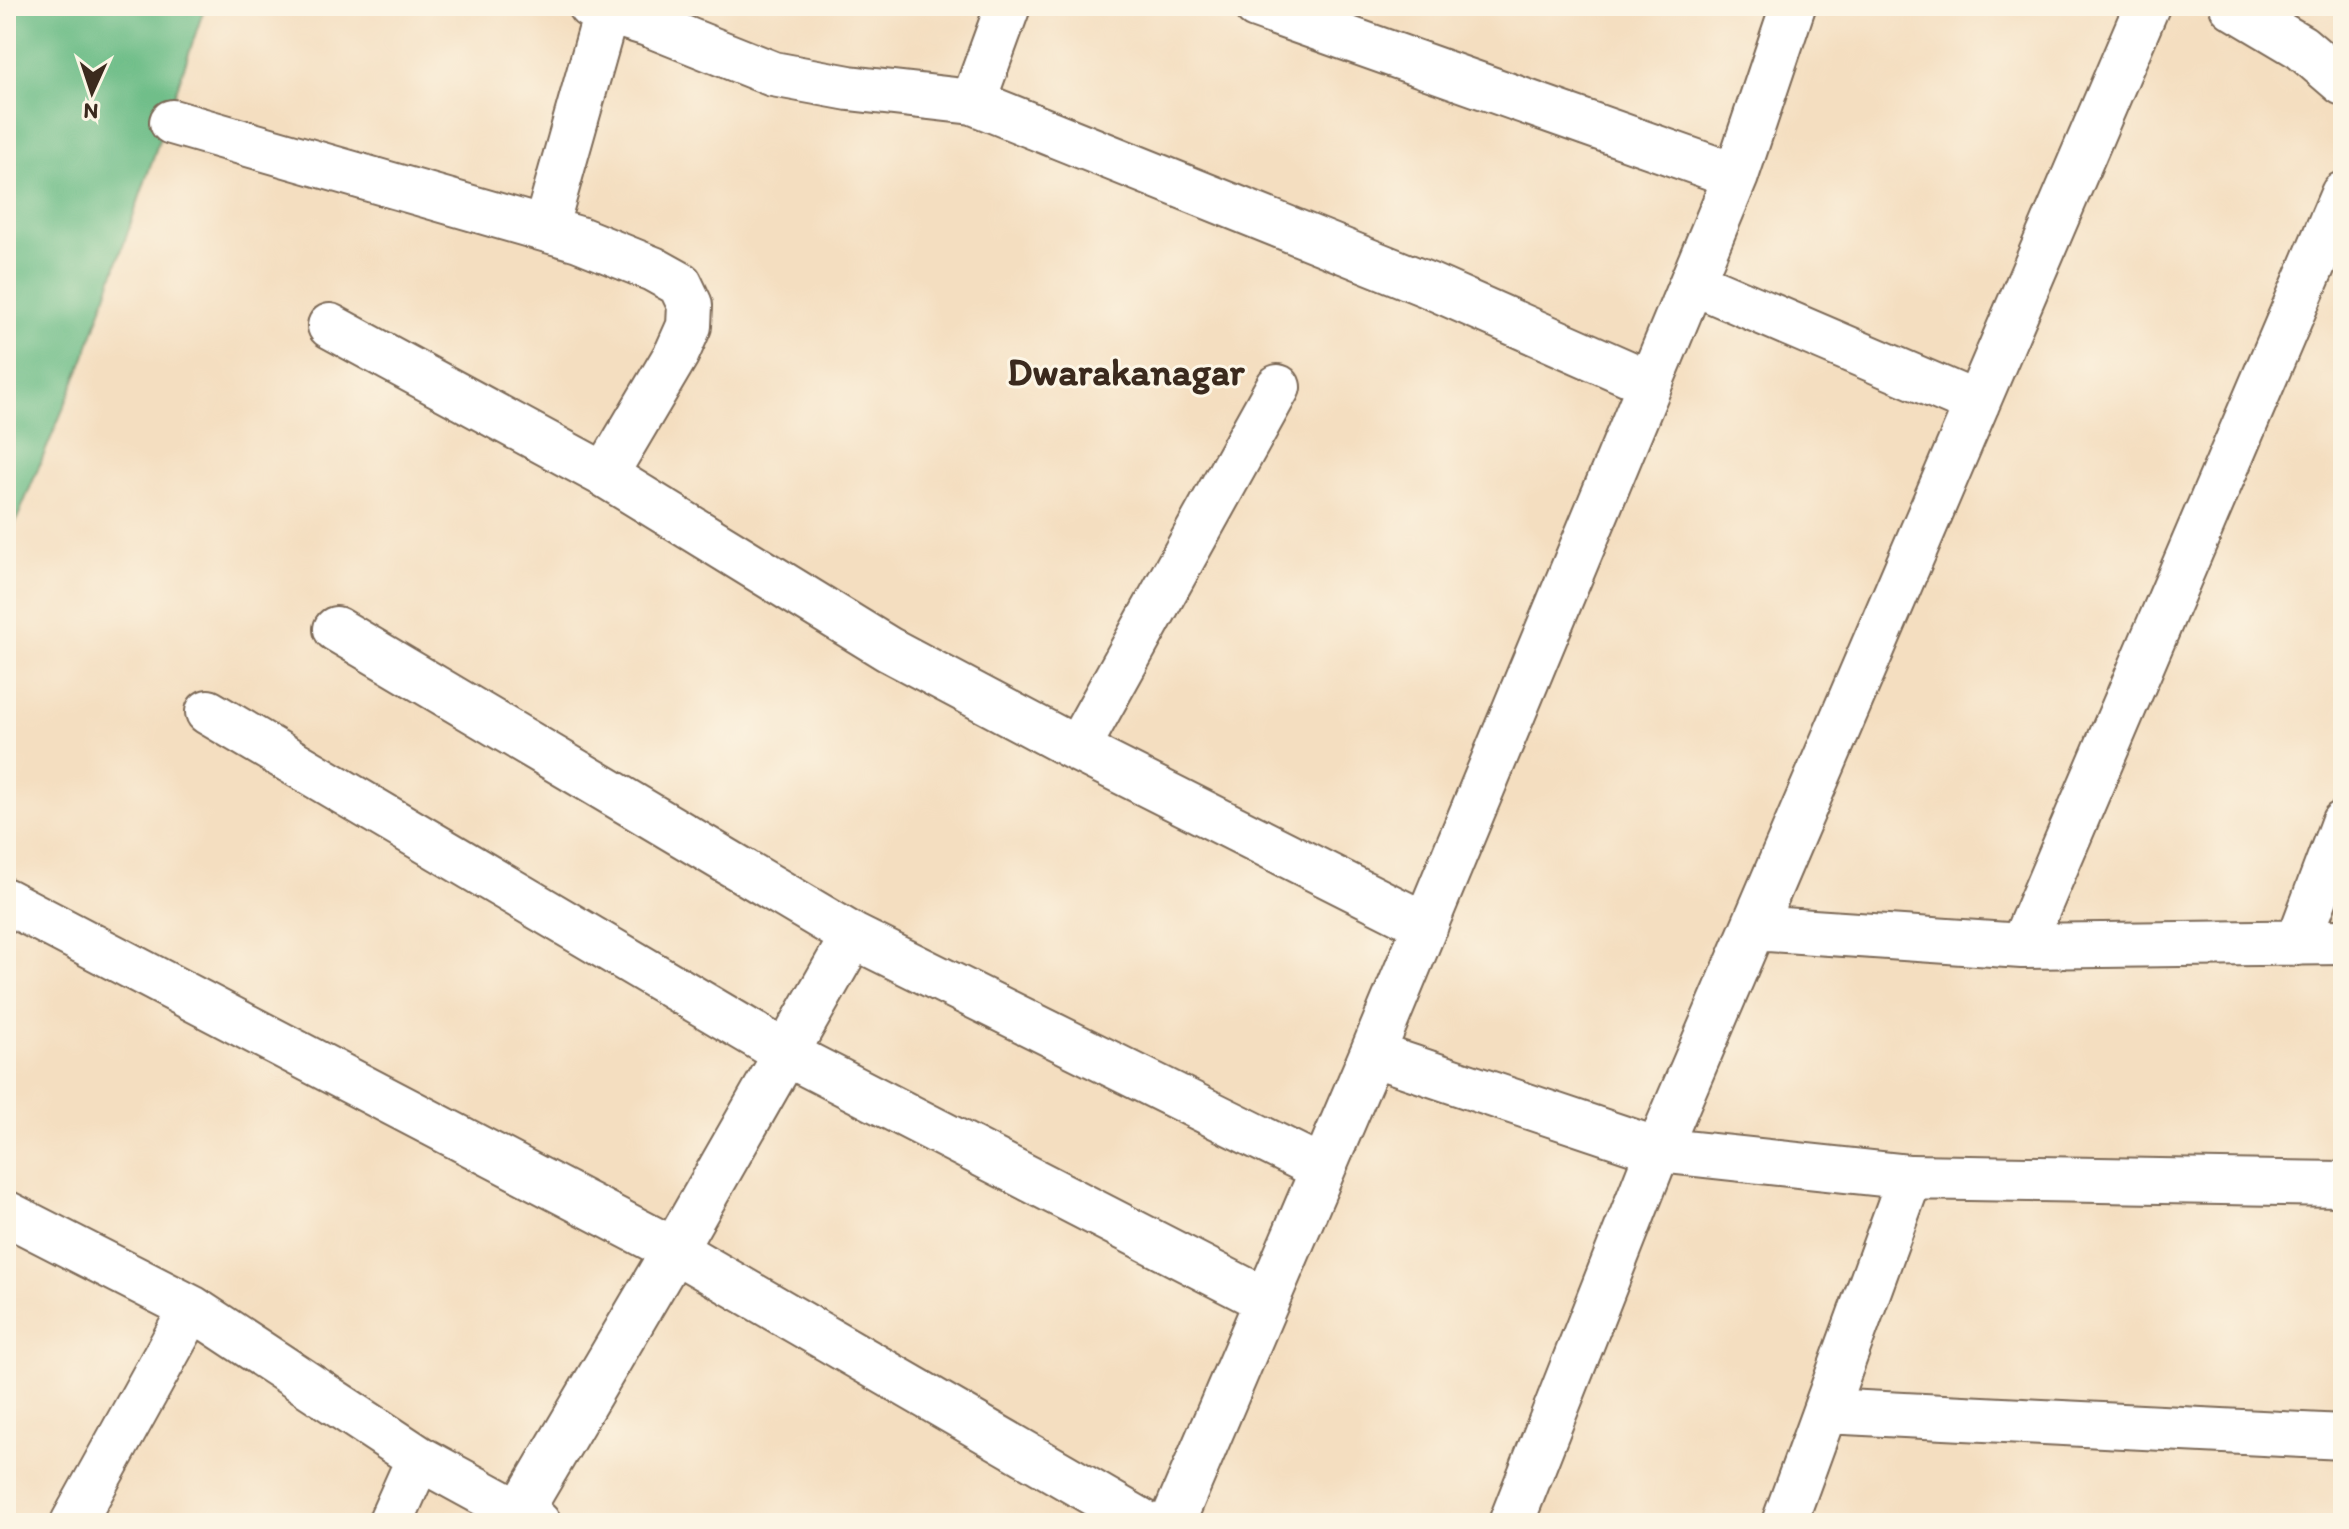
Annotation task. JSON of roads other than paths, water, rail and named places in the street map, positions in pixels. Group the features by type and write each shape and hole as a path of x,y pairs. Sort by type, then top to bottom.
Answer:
{"street":[{"path":"973,102 1008,6"},
{"path":"1256,6 1736,176"},
{"path":"1172,1523 1372,1054 1736,176 1793,6"},
{"path":"1511,1523 1658,1150 2147,6"},
{"path":"2232,6 2301,47 2343,83"},
{"path":"545,229 601,8 773,74 849,88 973,102 1428,285 1650,383"},
{"path":"172,122 579,239 653,269 680,284 690,305 689,326 677,353 605,475"},
{"path":"2022,946 2343,194"},
{"path":"1692,282 1977,404"},
{"path":"330,326 605,475 888,649 1077,749 1426,925"},
{"path":"1077,749 1278,387"},
{"path":"336,629 853,936 1323,1169"},
{"path":"208,712 787,1054 1267,1301"},
{"path":"2298,943 2343,823"},
{"path":"6,901 674,1250 1145,1523"},
{"path":"1753,928 2022,946 2343,942"},
{"path":"6,1213 192,1308 419,1458 529,1518 674,1250 853,936"},
{"path":"1372,1054 1658,1150 1910,1177 2343,1184"},
{"path":"1784,1523 1910,1177"},
{"path":"73,1523 192,1308"},
{"path":"1825,1411 2343,1437"},
{"path":"390,1523 419,1458"}],"district":[{"name":"Dwarakanagar","path":"1126,372"}]}
